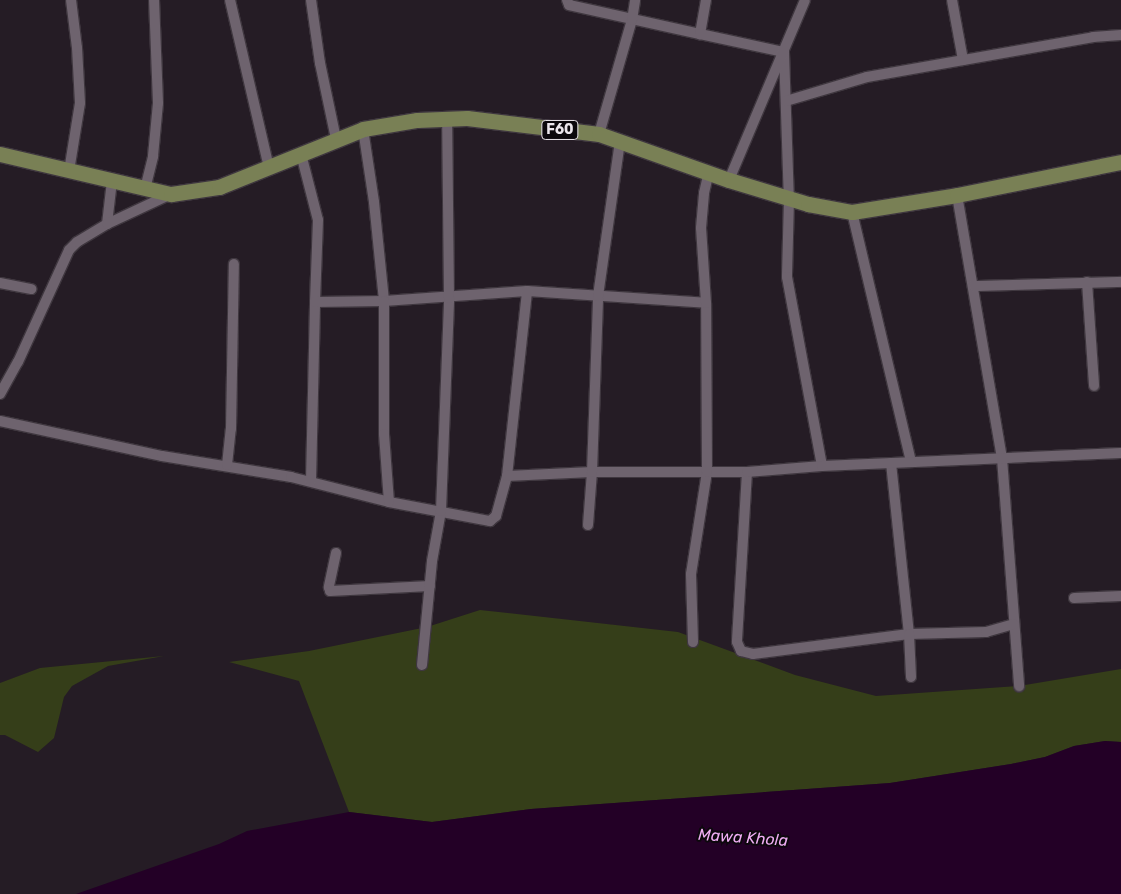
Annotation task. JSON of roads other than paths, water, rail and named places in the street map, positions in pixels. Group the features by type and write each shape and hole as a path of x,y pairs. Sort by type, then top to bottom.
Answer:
{"main road":[{"name":"F60","path":"0,154 171,194 219,187 363,129 417,120 467,118 599,134 789,199 852,212 957,195 1121,162"}],"street":[{"path":"69,171 80,103 77,48 71,0"},
{"path":"145,189 154,156 158,103 154,0"},
{"path":"230,0 268,168"},
{"path":"311,0 320,63 336,139"},
{"path":"567,0 569,5 784,52"},
{"path":"599,134 632,20 635,0"},
{"path":"700,34 706,0"},
{"path":"729,180 784,52 804,0"},
{"path":"952,0 963,60"},
{"path":"786,101 867,77 1093,37 1121,35"},
{"path":"784,52 789,199 787,277 822,466"},
{"path":"422,665 430,586 441,511 449,298 447,119"},
{"path":"363,129 384,301 384,434 389,502"},
{"path":"588,526 592,472 598,296 620,140"},
{"path":"301,154 318,220 311,482"},
{"path":"693,642 691,574 707,472 706,303 701,228 704,193 709,172"},
{"path":"107,224 112,181"},
{"path":"0,394 14,369 69,250 77,242 107,224 171,194"},
{"path":"957,195 1002,458 1019,686"},
{"path":"852,212 911,462"},
{"path":"226,466 231,429 234,264"},
{"path":"1087,282 1094,386"},
{"path":"974,286 1121,282"},
{"path":"0,283 31,289"},
{"path":"0,421 162,456 311,482 389,502 490,521 496,516 507,476 527,292"},
{"path":"315,302 449,298 527,292 706,303"},
{"path":"507,476 592,472 747,472 822,466 1121,453"},
{"path":"891,463 909,634 911,677"},
{"path":"747,472 737,642 741,650 753,654 909,634 986,632 1014,624"},
{"path":"336,553 329,587 330,591 430,586"},
{"path":"1074,598 1121,596"}],"water":[{"name":"Mawa Khola","path":"1105,741 1121,742 1121,894 76,894 219,844 247,831 349,812 432,822 531,809 890,783 1011,764 1045,757 1074,746"}]}
